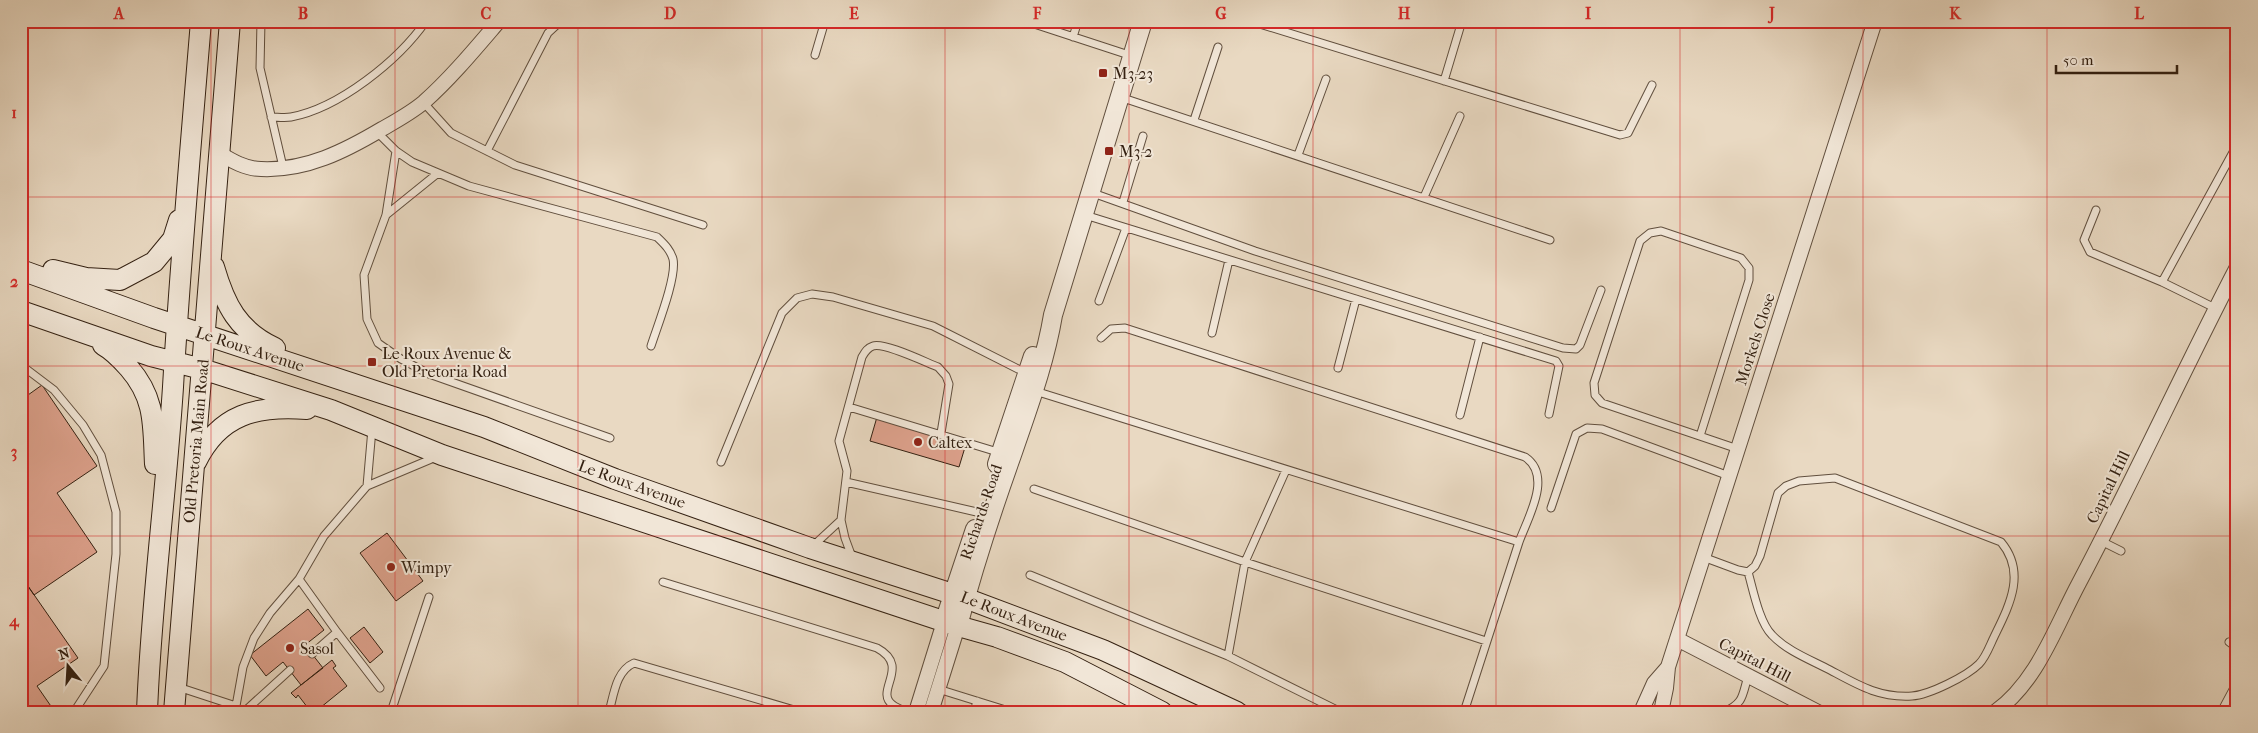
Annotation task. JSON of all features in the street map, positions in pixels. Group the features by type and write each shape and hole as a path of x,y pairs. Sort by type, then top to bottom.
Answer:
{"main road":[{"name":"Old Pretoria Main Road","path":"147,712 156,564 200,21"},
{"name":"Old Pretoria Main Road","path":"174,712 230,21"},
{"path":"21,265 86,278 120,280 147,266 164,252 173,239 186,199"},
{"path":"213,218 212,263 220,290 227,305 250,334 277,349 296,364"},
{"name":"Le Roux Avenue","path":"21,270 204,334 484,426 615,479 810,548 959,595 1103,650 1237,712"},
{"name":"Le Roux Avenue","path":"21,311 151,356 202,369 332,410 442,455 951,624 997,637 1065,662 1162,712"},
{"path":"70,327 119,356 136,375 150,401 154,417 156,564"},
{"path":"193,468 208,439 224,425 246,414 263,409 283,408 332,410"}],"street":[{"path":"219,153 252,168 295,168 315,162 377,132 423,102 451,76 499,21"},
{"name":"Richards Road","path":"931,712 938,689 951,624 981,513 1034,391 1044,359 1053,315 1143,21"},
{"name":"Morkels Close","path":"1661,712 1668,666 1875,21"},
{"name":"Capital Hill","path":"1995,712 2011,700 2028,679 2101,541 2237,267"},
{"name":"Richards Road","path":"959,595 1006,454 1027,373 1040,337 1053,315"},
{"name":"Richards Road","path":"916,712 951,624"},
{"name":"Capital Hill","path":"1677,639 1818,712"},
{"name":"Morkels Close","path":"1641,712 1654,683 1668,666"}],"lane":[{"path":"261,21 260,68 283,167"},
{"path":"271,117 290,117 324,105 357,88 385,65 426,21"},
{"path":"487,151 548,33 561,21"},
{"path":"815,55 825,21"},
{"path":"1025,21 1132,56"},
{"path":"1073,37 1078,21"},
{"path":"1250,21 1620,135 1628,133 1652,85"},
{"path":"1444,82 1462,21"},
{"path":"1194,120 1218,47"},
{"path":"1298,155 1326,79"},
{"path":"1119,97 1194,120 1550,240"},
{"path":"423,102 451,133 515,165 703,225"},
{"path":"1424,197 1460,116"},
{"path":"377,132 396,151 412,162 469,186 657,237 668,247 673,261 672,277 651,346"},
{"path":"1123,202 1143,136"},
{"path":"2162,282 2237,145"},
{"path":"396,151 386,215 364,275 367,319 378,343 401,359 429,374 610,438"},
{"path":"386,215 438,173"},
{"path":"1090,192 1123,202 1255,251 1563,348 1576,349 1580,345 1601,290"},
{"path":"2096,210 2084,240 2090,252 2162,282 2216,308"},
{"path":"1083,214 1556,361 1560,366 1549,414"},
{"path":"1099,301 1126,228"},
{"path":"1700,436 1749,280 1749,268 1741,258 1661,231 1650,233 1640,241 1594,383 1595,395 1602,403 1738,449"},
{"path":"1212,333 1229,260"},
{"path":"720,462 782,313 797,298 812,294 833,297 933,326 1027,373"},
{"path":"1338,368 1356,299"},
{"path":"1101,338 1111,329 1124,328 1525,457 1535,467 1540,487 1486,641 1464,712"},
{"path":"1460,415 1480,337"},
{"path":"856,562 848,550 841,520 847,471 839,441 862,357 866,350 873,346 883,346 938,367 946,376 948,384 941,434"},
{"path":"21,365 54,390 83,425 101,455 116,512 116,554 104,666 74,712"},
{"path":"1034,391 1520,542"},
{"path":"849,407 1006,454"},
{"path":"367,486 372,427"},
{"path":"1551,508 1576,434 1587,428 1602,428 1729,476"},
{"path":"236,706 244,667 254,638 270,613 299,579 324,536 367,486 442,455"},
{"path":"1228,656 1245,562 1286,470"},
{"path":"1834,478 2001,542 2012,562 2014,581 2012,601 1981,662 1968,674 1949,684 1913,696 1876,694 1793,651 1771,635 1761,615 1748,572 1755,566 1760,556 1778,493 1786,486 1798,481 1834,478"},
{"path":"846,482 981,513"},
{"path":"1034,488 1245,562 1486,641"},
{"path":"810,548 823,539 841,520"},
{"path":"2101,541 2121,550"},
{"path":"1703,557 1748,572"},
{"path":"1030,575 1228,656 1340,712"},
{"path":"299,579 380,688"},
{"path":"663,582 877,648 884,652 893,662 894,668 887,693 888,700 892,705 907,712"},
{"path":"391,712 428,597"},
{"path":"312,654 337,632"},
{"path":"2228,642 2237,648"},
{"path":"609,712 620,674 626,667 634,664 800,712"},
{"path":"176,686 250,711 290,670"},
{"path":"1724,712 1735,708 1741,699 1748,676"},
{"path":"2221,712 2237,682"},
{"path":"938,689 1012,712"},
{"path":"974,712 977,701"}],"building":[{"path":"42,385 97,466 57,493 97,552 34,595 21,576 21,400"},
{"name":"Caltex","path":"877,417 966,444 959,467 870,441"},
{"name":"Wimpy","path":"387,533 423,581 396,601 360,553"},
{"path":"21,576 78,658 37,686 55,712 21,712"},
{"path":"308,609 324,630 305,645 323,668 301,685 283,662 266,676 250,655"},
{"path":"364,627 383,652 370,663 350,638"},
{"path":"332,660 336,666 333,668 347,686 315,712 311,712 298,695 296,698 291,693"}],"place":[{"name":"M3-23","path":"1103,73"},
{"name":"M3-2","path":"1109,151"},
{"name":"Le Roux Avenue & Old Pretoria Road","path":"372,362"},
{"name":"Caltex","path":"918,442"},
{"name":"Wimpy","path":"391,567"},
{"name":"Sasol","path":"290,648"}]}
